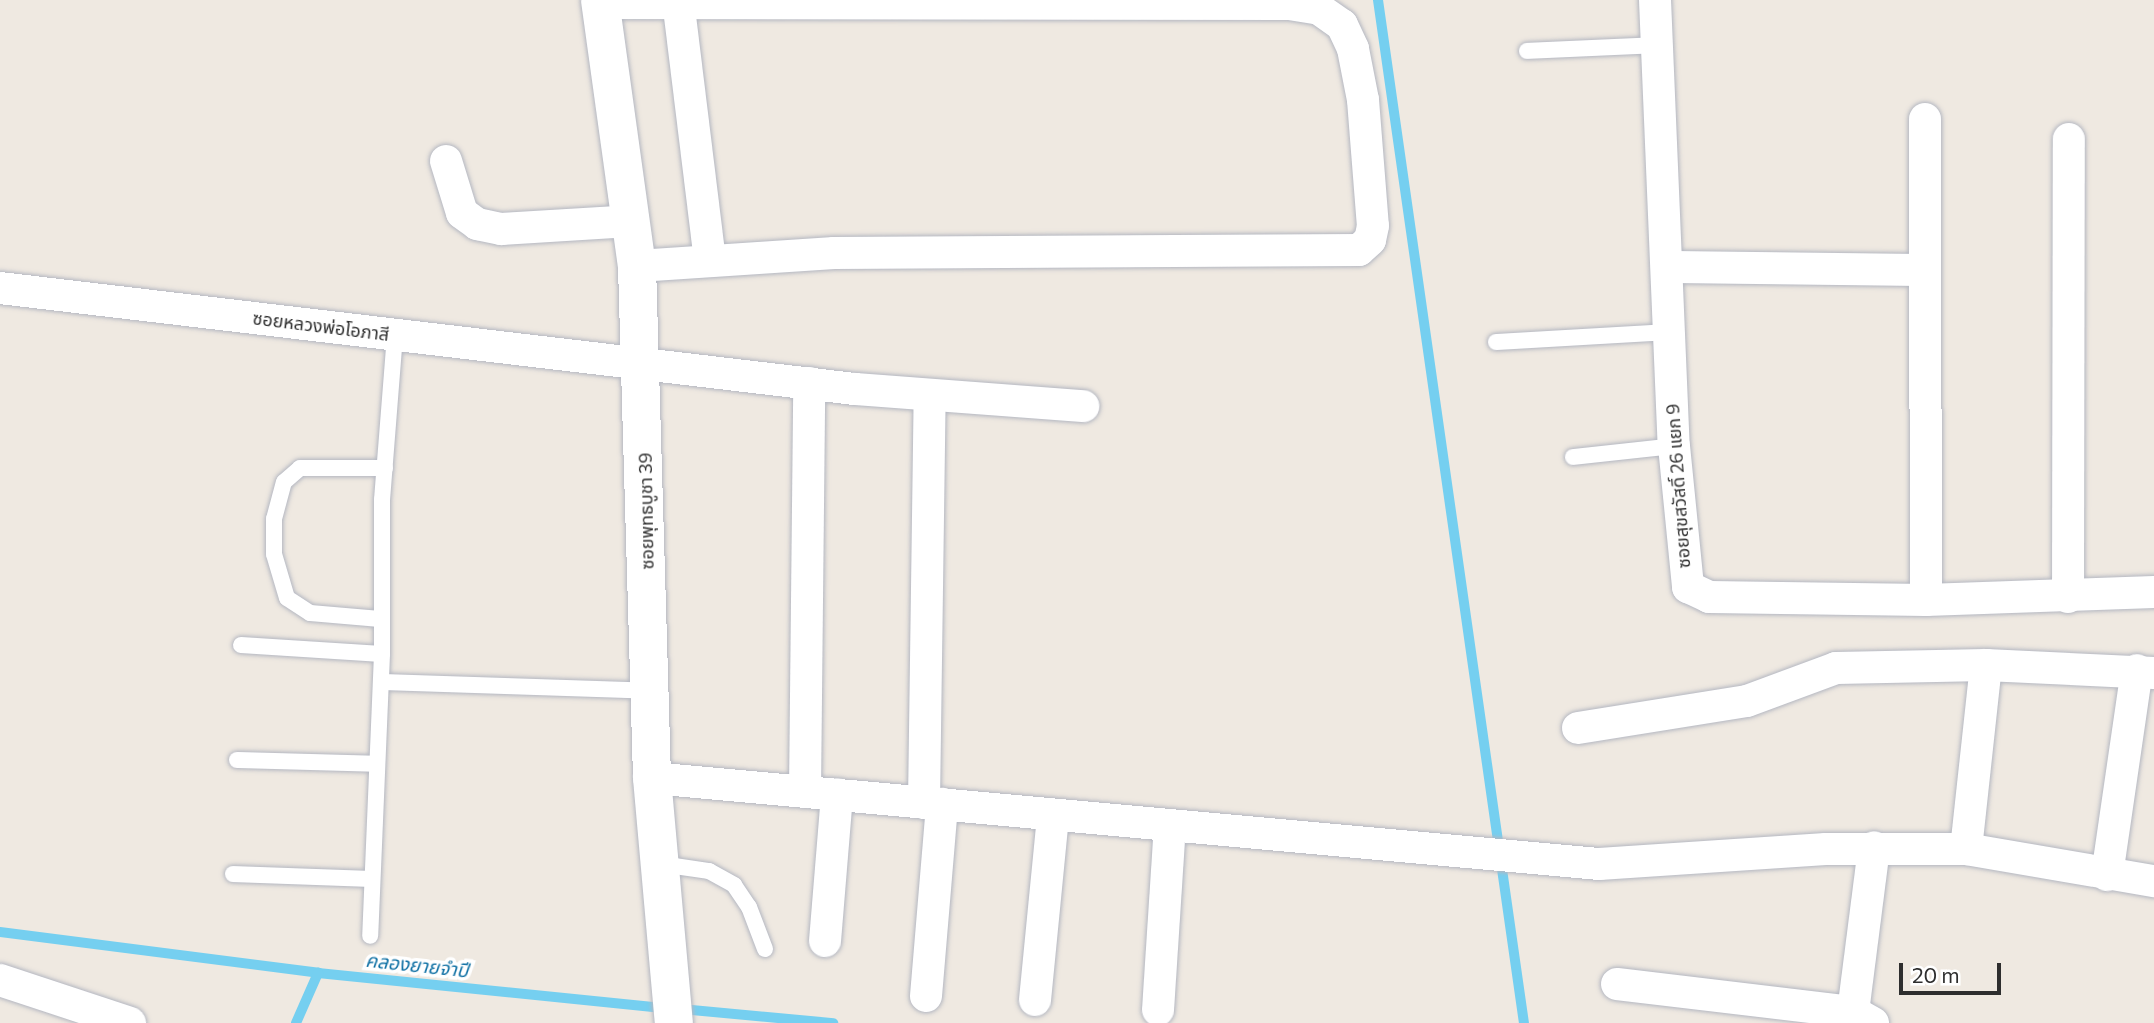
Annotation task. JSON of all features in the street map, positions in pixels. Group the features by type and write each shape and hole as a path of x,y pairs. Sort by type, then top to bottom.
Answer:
{"street":[{"name":"ซอยสุขสวัสดิ์ 26 แยก 9","path":"1655,0 1669,267 1674,446 1684,579 1696,594 1926,600 2154,592"},
{"path":"678,1 710,259"},
{"path":"600,2 1289,4 1319,9 1342,25 1353,49 1363,100 1373,226 1370,240 1359,250 834,253 710,259 637,266"},
{"name":"ซอยพุทธบูชา 39","path":"600,2 637,266 643,363 652,778 674,1023"},
{"path":"1925,119 1926,600"},
{"path":"2068,597 2069,139"},
{"path":"446,161 462,213 477,224 501,229 630,221"},
{"path":"1669,267 1925,270"},
{"name":"ซอยหลวงพ่อโอภาสี","path":"0,288 809,383 1083,406"},
{"path":"805,792 809,383"},
{"path":"926,996 933,803 930,395"},
{"path":"1966,849 1986,665"},
{"path":"1578,728 1747,701 1836,668 1986,665 2145,672 2107,875"},
{"path":"652,778 1472,850 1599,864 1874,847 1966,849 2154,881"},
{"path":"825,941 837,794"},
{"path":"1035,1000 1053,815"},
{"path":"1158,1010 1170,825"},
{"path":"1617,984 1863,1018 1874,847"},
{"path":"0,980 119,1021"}],"lane":[{"path":"1527,51 1657,45"},
{"path":"1496,342 1670,332"},
{"path":"370,936 376,764 383,682 380,619 385,468 395,334"},
{"path":"1573,457 1674,446"},
{"path":"380,619 310,613 287,598 274,554 274,519 285,482 300,468 385,468"},
{"path":"241,645 382,654"},
{"path":"383,682 651,691"},
{"path":"237,760 376,764"},
{"path":"659,863 709,871 734,885 748,907 765,949"},
{"path":"233,874 371,879"}],"waterway":[{"path":"1378,0 1524,1023"},
{"name":"คลองยายจำปี","path":"0,932 318,973 665,1008"},
{"path":"296,1023 318,973"},
{"name":"คลองยายจำปี","path":"681,1009 833,1023"}]}
